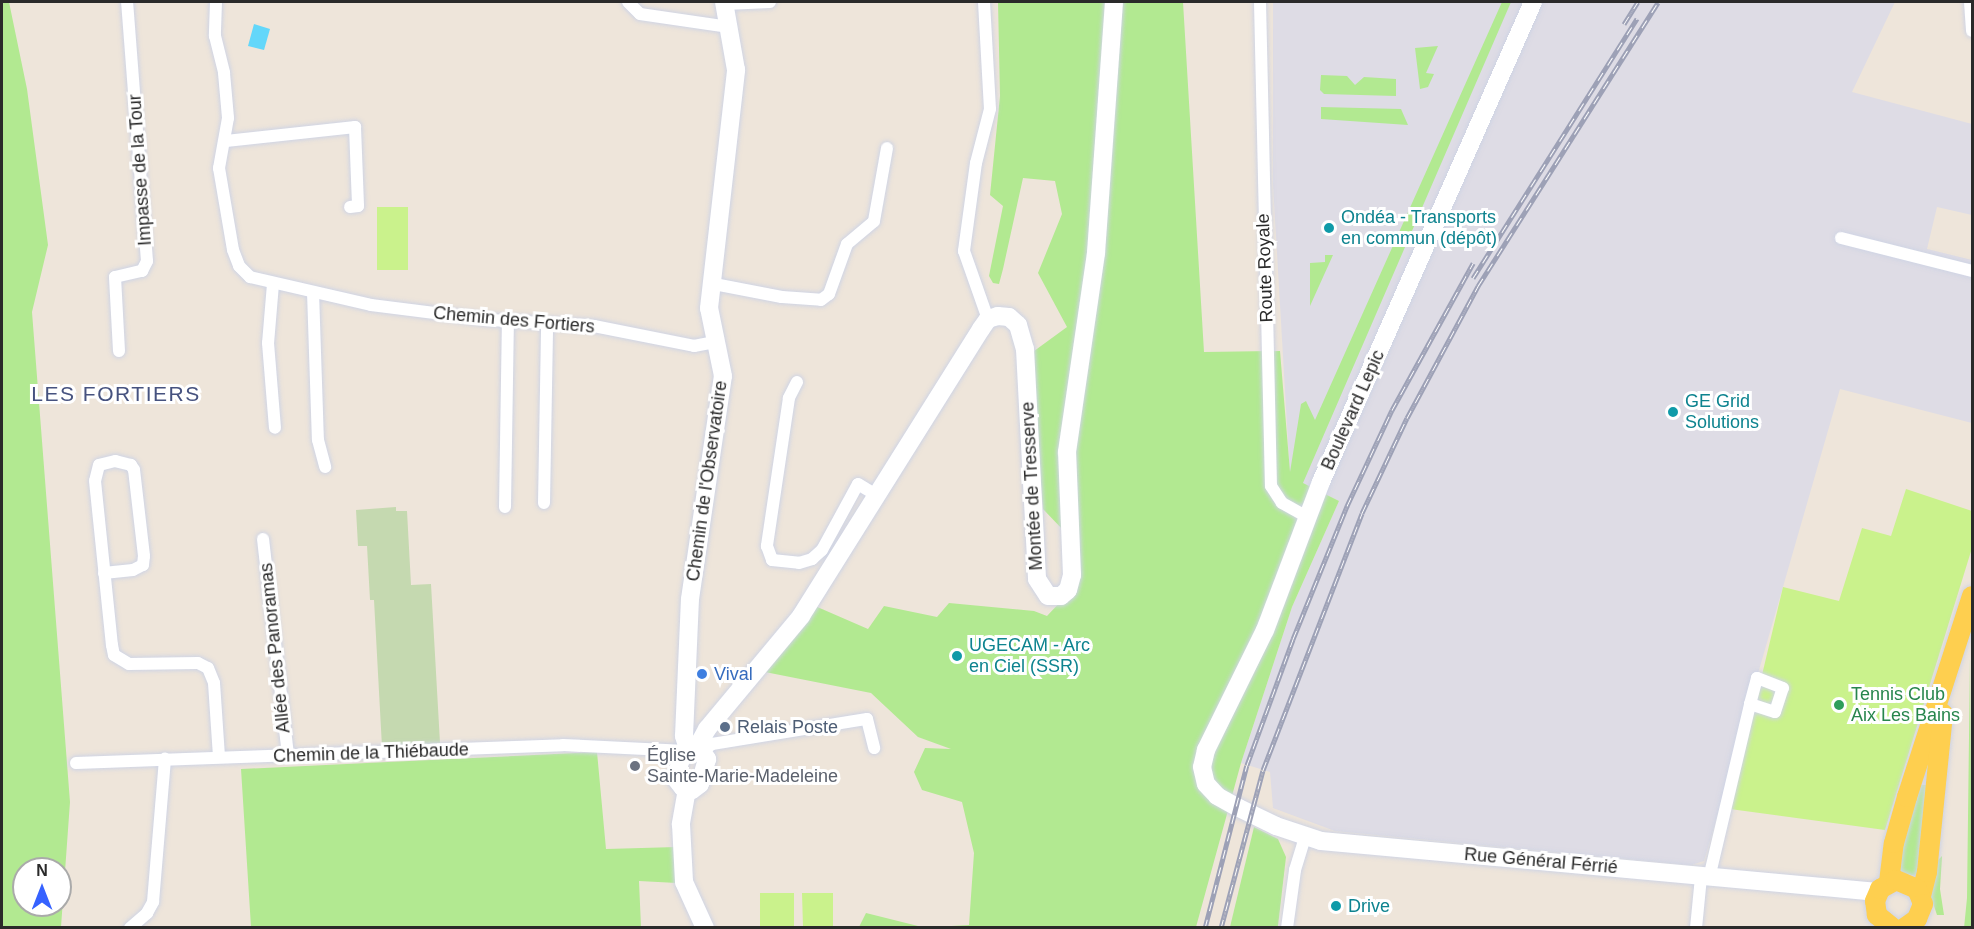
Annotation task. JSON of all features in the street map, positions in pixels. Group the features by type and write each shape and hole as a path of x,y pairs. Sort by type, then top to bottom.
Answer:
{"main road":[{"path":"1878,904 1894,843 1972,596"},
{"path":"1878,904 1903,927 1921,912 1946,680"},
{"path":"1878,904 1911,884 1921,896"}],"street":[{"name":"Impasse de la Tour","path":"120,351 115,277 142,271 147,261 127,2"},
{"name":"Chemin des Fortiers","path":"216,2 215,36 224,73 226,141 219,153 219,168 233,250 239,266 250,277 371,305 508,321 594,326 694,346 715,342"},
{"path":"628,2 640,14 729,27"},
{"path":"725,3 770,2"},
{"path":"687,752 707,759 706,771 698,788 687,789 676,779 687,752 801,616 988,320 964,251 976,163 992,88 984,2"},
{"name":"Montée de Tresserve","path":"988,320 1002,316 1013,320 1023,340 1037,579 1048,596 1061,596 1068,590 1072,575 1066,452 1096,252 1114,2"},
{"name":"Route Royale","path":"1260,2 1271,486 1282,503 1306,517"},
{"name":"Boulevard Lepic","path":"1239,808 1210,789 1203,761 1265,630 1306,517 1533,2"},
{"path":"1970,2 1972,31"},
{"name":"Chemin de l'Observatoire","path":"687,752 684,736 690,599 723,376 722,357 715,342 710,321 709,283 736,70 725,3"},
{"path":"226,141 355,127 358,206 350,207"},
{"path":"709,283 782,297 821,300 829,294 847,244 874,221 887,148"},
{"path":"1841,238 1972,271"},
{"path":"273,284 268,343 275,428"},
{"path":"313,292 318,440 325,467"},
{"path":"505,507 508,321"},
{"path":"544,503 547,323"},
{"path":"797,382 789,399 767,546 772,560 799,563 812,559 822,550 858,484 876,495"},
{"path":"104,573 133,570 143,565 144,556 134,470 131,465 115,461 99,465 95,474 104,573 112,645 118,660 129,664 198,663 208,669 214,683 219,756"},
{"name":"Allée des Panoramas","path":"263,539 288,756"},
{"path":"1696,927 1705,877 1750,704"},
{"path":"687,752 712,744 867,719 874,748"},
{"name":"Chemin de la Thiébaude","path":"76,763 563,745 687,752"},
{"path":"130,927 147,914 153,902 165,759"},
{"path":"687,789 681,824 684,882 705,927"},
{"name":"Rue Général Férrié","path":"1239,808 1305,838 1850,892 1878,904"},
{"path":"1287,927 1295,870 1305,838"}],"shaded area":[{"path":"1273,2 1895,2 1852,92 1972,124 1972,215 1937,207 1927,249 1972,260 1972,423 1840,389 1704,861 1691,865 1335,831 1273,808 1270,772 1241,763 1292,607 1339,501 1290,477 1273,184"}],"green space":[{"path":"2,2 9,2 27,89 48,245 32,312 70,802 66,857 12,857 12,917 62,917 61,927 2,927"},
{"path":"998,2 1183,2 1204,352 1280,351 1290,472 1301,404 1306,401 1315,420 1502,2 1511,2 1303,483 1339,501 1292,607 1241,763 1196,927 934,927 969,925 974,853 962,802 922,790 914,772 925,748 951,749 918,737 871,693 765,672 815,606 868,629 884,606 937,617 949,603 1034,611 1047,616 1063,599 1064,531 1043,509 1030,354 1067,327 1038,273 1062,214 1055,181 1023,178 999,284 993,283 989,276 1003,206 990,195 1000,96"},
{"path":"1438,46 1426,73 1434,74 1428,87 1420,89 1415,48"},
{"path":"1321,75 1347,76 1355,85 1364,77 1396,79 1396,96 1324,94 1320,90"},
{"path":"1321,107 1401,109 1408,125 1321,119"},
{"path":"377,207 408,207 408,270 377,270"},
{"path":"1325,255 1333,255 1310,306 1310,263 1325,262"},
{"name":"Tennis Club Aix Les Bains","path":"1906,489 1972,511 1972,548 1885,830 1730,809 1783,587 1839,601 1862,528 1891,536"},
{"path":"396,507 396,511 407,511 411,585 431,584 440,743 382,747 374,600 370,600 367,546 358,546 356,510"},
{"path":"1970,656 1972,927 1964,928 1967,898"},
{"path":"597,752 606,849 677,847 677,883 639,881 641,927 251,927 241,769"},
{"path":"1915,785 1928,785 1921,877 1896,872"},
{"path":"1254,827 1278,839 1286,857 1278,926 1230,927"},
{"path":"1942,856 1940,889 1944,915 1937,915 1930,894 1937,861"},
{"path":"760,893 794,893 794,927 760,927"},
{"path":"802,893 833,893 833,927 803,927"},
{"path":"866,913 922,927 859,927"}],"water":[{"path":"254,24 270,29 264,50 248,46"}],"railway":[{"path":"1624,24 1638,2"},
{"path":"1221,928 1263,770 1362,513 1407,418 1478,286 1658,2"},
{"path":"1473,278 1637,19"},
{"path":"1205,928 1247,765 1293,639 1347,506 1392,410 1473,263"}],"place":[{"name":"Ondéa - Transports en commun (dépôt)","path":"1329,228"},
{"name":"GE Grid Solutions","path":"1673,412"},
{"name":"UGECAM - Arc en Ciel (SSR)","path":"957,656"},
{"name":"Vival","path":"702,674"},
{"name":"Tennis Club Aix Les Bains","path":"1839,705"},
{"name":"Relais Poste","path":"725,727"},
{"name":"Église Sainte-Marie-Madeleine","path":"635,766"},
{"name":"Drive","path":"1336,906"}],"district":[{"name":"LES FORTIERS","path":"116,394"}]}
